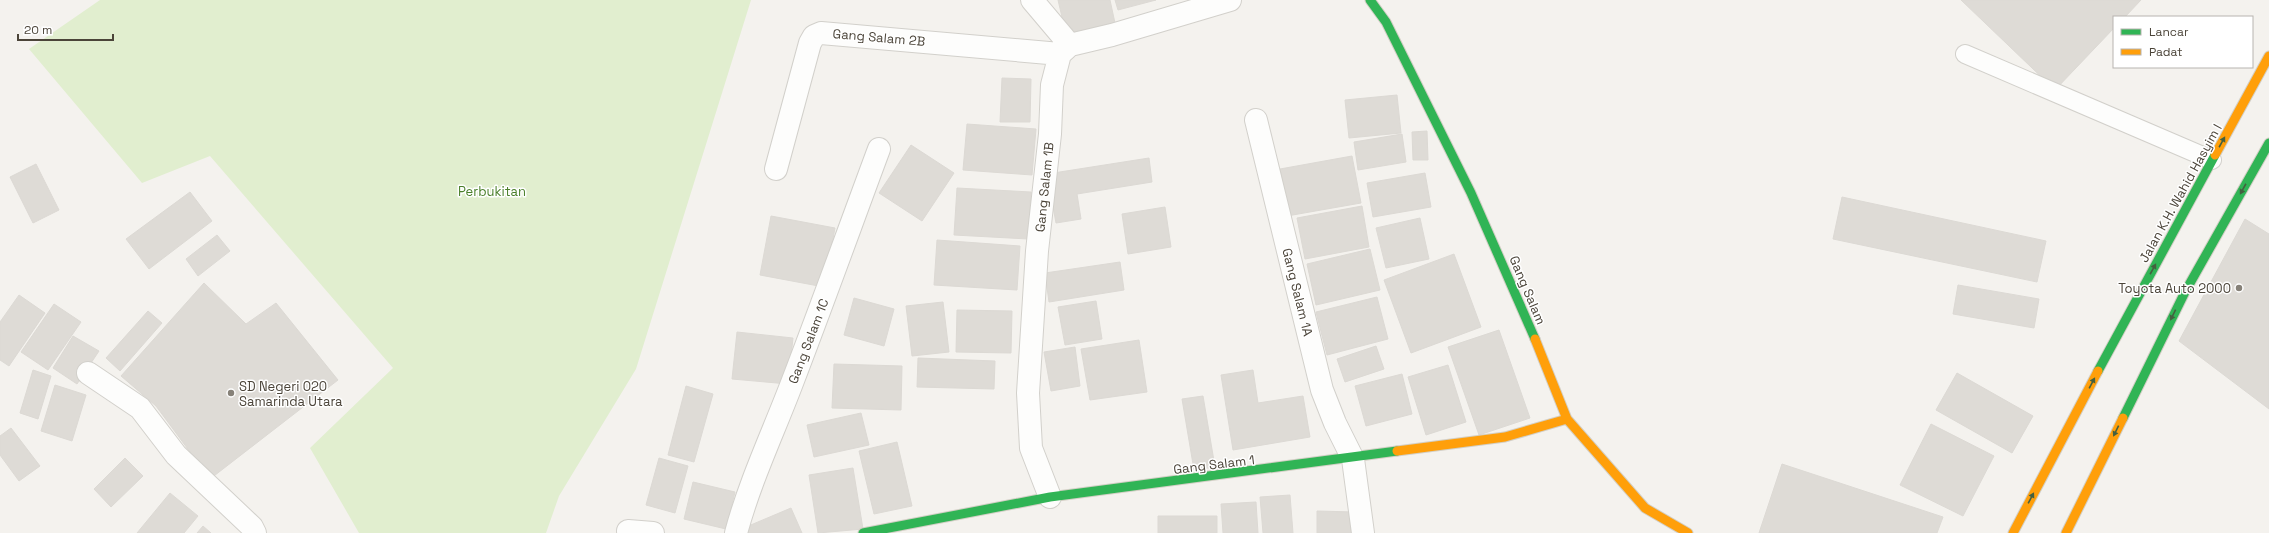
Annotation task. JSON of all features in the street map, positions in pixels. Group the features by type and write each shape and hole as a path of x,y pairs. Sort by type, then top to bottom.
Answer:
{"street":[{"path":"1032,0 1065,49 1230,0"},
{"name":"Gang Salam","path":"1370,0 1386,22 1471,193 1517,295 1567,419 1645,508 1688,533"},
{"name":"Gang Salam 2B","path":"776,169 810,43 814,36 821,33 1065,49"},
{"name":"Gang Salam 1B","path":"1050,497 1031,448 1028,393 1037,251 1050,134 1052,85 1065,49"},
{"name":"Jalan K.H. Wahid Hasyim I","path":"2013,533 2139,294 2269,56"},
{"name":"Gang Salam 1A","path":"1256,120 1322,390 1335,424 1353,459 1363,533"},
{"path":"2066,533 2185,292 2269,143"},
{"name":"Gang Salam 1C","path":"736,533 746,494 766,450 879,150"},
{"path":"88,373 140,408 176,455 252,527 255,533"},
{"name":"Gang Salam 1","path":"863,533 1050,497 1353,459 1505,437 1567,419"},
{"path":"628,530 653,533"}],"lane":[{"path":"1965,54 2212,160"}],"green space":[{"name":"Perbukitan","path":"100,0 751,0 636,369 559,496 546,533 359,533 310,448 393,368 210,156 142,183 29,49"}],"building":[{"path":"1058,0 1110,0 1115,23 1066,34"},
{"path":"1115,0 1156,0 1118,10"},
{"path":"1961,0 2141,0 2126,16 2113,16 2113,29 2055,90"},
{"path":"1002,78 1031,79 1030,122 1000,122"},
{"path":"1397,95 1401,133 1349,138 1345,100"},
{"path":"967,124 1036,129 1032,175 963,170"},
{"path":"1427,131 1428,160 1413,160 1412,132"},
{"path":"1402,134 1406,162 1358,170 1354,142"},
{"path":"911,145 954,173 922,221 879,193"},
{"path":"1352,156 1361,203 1287,216 1280,169"},
{"path":"1149,158 1152,182 1077,194 1081,219 1056,223 1047,174"},
{"path":"36,164 59,210 33,223 10,177"},
{"path":"1425,173 1431,207 1373,217 1367,183"},
{"path":"957,188 1031,192 1028,239 954,235"},
{"path":"190,192 212,221 149,269 126,239"},
{"path":"1842,197 2046,241 2037,282 1833,239"},
{"path":"1362,206 1369,247 1305,259 1297,218"},
{"path":"1165,207 1171,247 1128,254 1122,214"},
{"path":"771,216 835,228 824,287 760,275"},
{"path":"1420,218 1429,259 1386,268 1376,228"},
{"name":"Toyota Auto 2000","path":"2245,219 2269,234 2269,409 2179,341"},
{"path":"217,235 230,251 198,276 186,259"},
{"path":"937,240 1020,246 1017,290 934,285"},
{"path":"1370,249 1380,290 1316,305 1307,264"},
{"path":"1454,254 1481,327 1411,353 1384,280"},
{"path":"1120,262 1124,290 1049,302 1045,273"},
{"name":"SD Negeri 020 Samarinda Utara","path":"204,283 246,324 276,303 338,380 210,479 156,406 121,376"},
{"path":"1958,285 2039,299 2034,328 1953,314"},
{"path":"19,295 45,313 9,366 0,360 0,322"},
{"path":"1377,297 1388,339 1327,355 1316,312"},
{"path":"854,298 894,309 884,346 844,335"},
{"path":"1096,301 1102,339 1065,345 1058,307"},
{"path":"943,302 949,352 912,356 906,306"},
{"path":"54,304 81,322 48,370 21,352"},
{"path":"957,310 1012,311 1011,353 956,352"},
{"path":"148,311 162,323 120,371 106,358"},
{"path":"1499,330 1530,418 1479,435 1448,347"},
{"path":"737,332 793,338 788,384 732,379"},
{"path":"73,336 99,351 77,384 53,368"},
{"path":"1139,340 1147,392 1090,400 1081,349"},
{"path":"1376,346 1384,369 1345,382 1337,359"},
{"path":"1075,347 1080,386 1051,391 1044,352"},
{"path":"918,358 995,361 994,389 917,387"},
{"path":"834,364 902,366 901,410 832,408"},
{"path":"1448,365 1466,422 1426,435 1408,377"},
{"path":"33,370 51,376 38,419 20,413"},
{"path":"1253,370 1258,403 1303,396 1310,437 1233,450 1221,375"},
{"path":"1957,373 2033,416 2012,453 1936,410"},
{"path":"1402,374 1412,414 1366,426 1355,386"},
{"path":"55,385 86,395 72,441 41,431"},
{"path":"686,386 713,394 694,462 668,455"},
{"path":"1203,396 1215,467 1194,470 1182,399"},
{"path":"861,413 869,445 814,457 807,425"},
{"path":"1931,424 1994,456 1963,516 1900,485"},
{"path":"11,428 40,466 19,481 0,455 0,436"},
{"path":"897,442 912,506 874,514 859,451"},
{"path":"125,458 143,476 111,507 94,489"},
{"path":"659,458 688,466 675,513 646,505"},
{"path":"1782,464 1943,517 1937,533 1759,533"},
{"path":"853,468 863,529 818,533 809,475"},
{"path":"693,482 735,492 726,529 684,519"},
{"path":"170,493 198,516 184,533 137,533"},
{"path":"1290,495 1293,533 1263,533 1260,497"},
{"path":"1256,502 1258,533 1223,533 1221,504"},
{"path":"791,508 802,533 748,533 746,527"},
{"path":"1317,511 1354,512 1354,533 1317,533"},
{"path":"1158,516 1217,516 1217,533 1158,533"},
{"path":"203,526 211,533 197,533"}],"traffic: fast":[{"path":"1370,0 1386,22 1471,193 1535,339"},
{"path":"2123,418 2185,292 2269,143"},
{"path":"2098,371 2215,155"},
{"path":"863,533 1050,497 1397,451"}],"traffic: slow":[{"path":"2215,155 2269,56"},
{"path":"1535,339 1567,419 1645,508 1688,533"},
{"path":"2013,533 2098,371"},
{"path":"2066,533 2123,418"},
{"path":"1397,451 1505,437 1567,419"}],"place":[{"name":"Toyota Auto 2000","path":"2239,288"},
{"name":"SD Negeri 020 Samarinda Utara","path":"231,393"}]}
